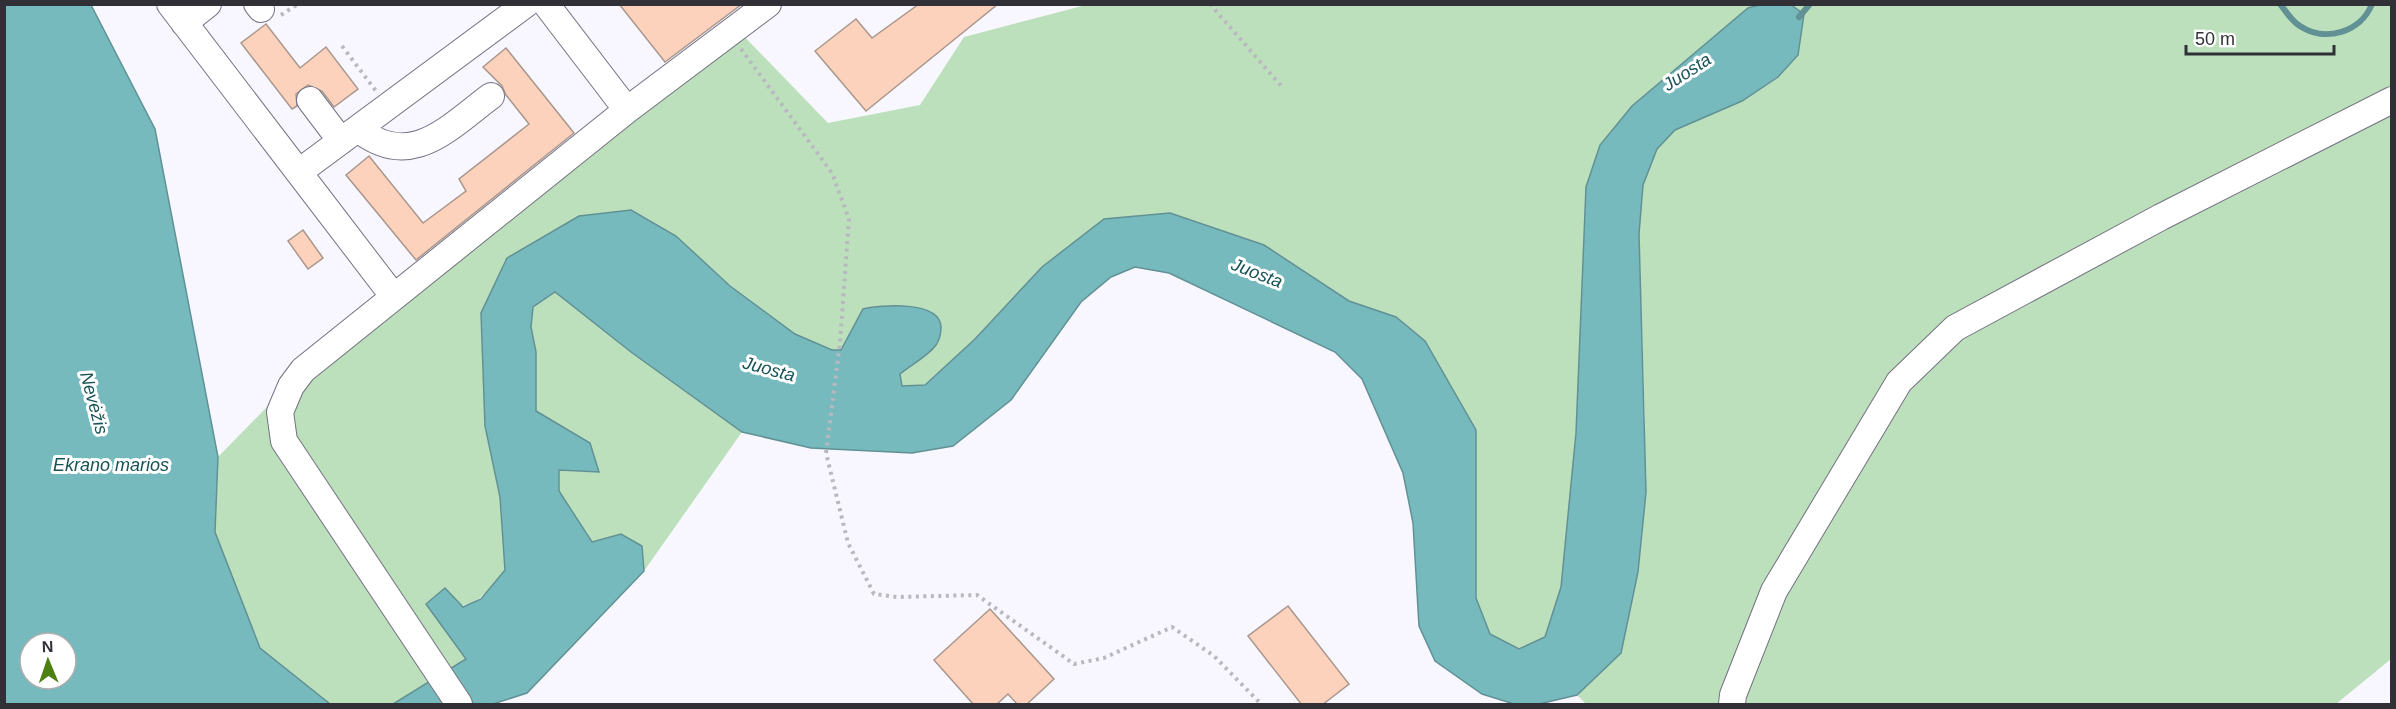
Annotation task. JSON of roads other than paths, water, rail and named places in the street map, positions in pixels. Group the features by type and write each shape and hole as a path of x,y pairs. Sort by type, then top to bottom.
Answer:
{"street":[{"path":"208,4 177,14 394,297"},
{"path":"299,172 526,4"},
{"path":"546,4 627,110"},
{"path":"459,705 284,441 280,412 291,386 303,370 627,110 768,4"},
{"path":"310,100 349,135 396,147 427,143 492,96"},
{"path":"1732,705 1733,695 1774,591 1899,382 1955,328 2160,217 2391,100"}],"water":[{"name":"Ekrano marios","path":"4,5 91,5 155,129 218,457 215,532 260,648 330,704 5,704"},
{"path":"1759,5 1791,5 1804,14 1798,55 1778,77 1742,101 1675,130 1657,149 1643,185 1639,234 1646,492 1638,572 1621,653 1577,695 1539,704 1514,704 1482,694 1435,661 1419,626 1413,523 1403,473 1362,379 1335,352 1169,273 1135,267 1111,277 1081,302 1011,400 953,446 912,453 811,448 742,432 631,352 555,292 533,307 531,327 536,352 536,411 590,443 599,472 559,470 559,491 592,542 621,534 642,546 644,571 527,693 493,704 393,704 466,659 426,604 445,588 463,607 481,599 505,570 500,497 485,426 481,313 507,258 579,216 631,210 676,236 730,286 795,334 832,350 841,350 863,309 908,306 931,312 938,318 941,327 938,340 929,353 900,374 902,386 925,385 975,339 1042,267 1104,219 1170,213 1264,245 1349,301 1396,317 1425,341 1476,430 1476,598 1490,634 1519,649 1545,637 1561,587 1576,433 1586,187 1600,145 1632,106 1748,8"}],"waterway":[{"name":"Juosta","path":"1799,17 1810,4"},
{"name":"Juosta","path":"2280,4 2297,24 2320,34 2331,34 2351,28 2360,22 2372,4"}],"water label":[{"name":"Nevėžis","path":"94,403"}]}
